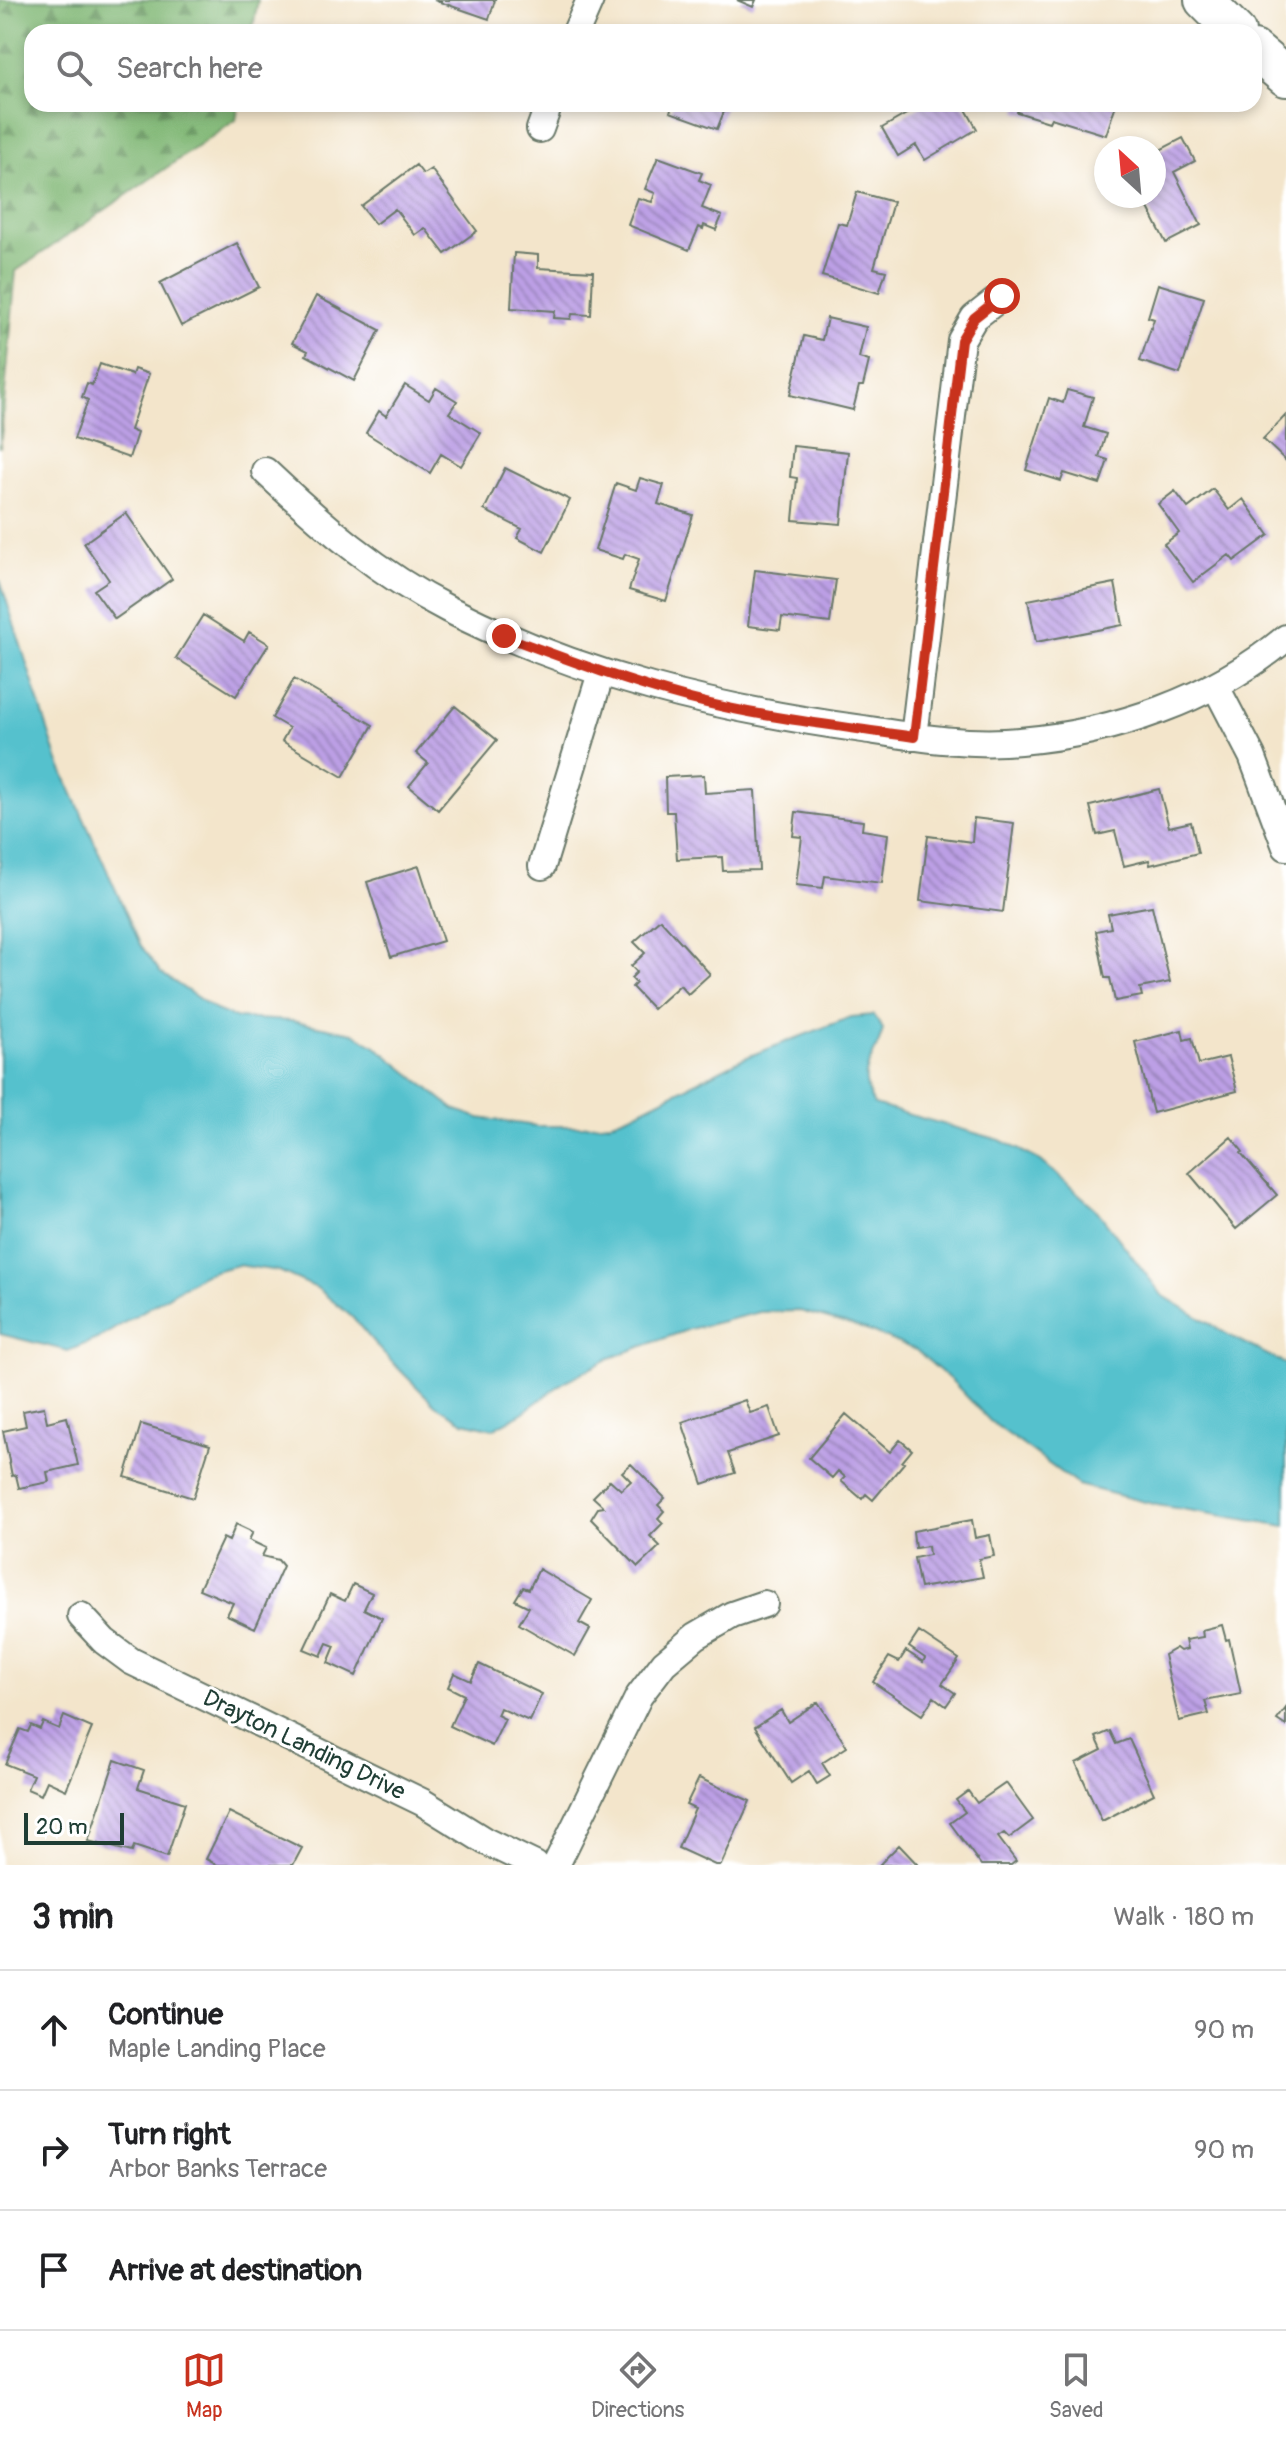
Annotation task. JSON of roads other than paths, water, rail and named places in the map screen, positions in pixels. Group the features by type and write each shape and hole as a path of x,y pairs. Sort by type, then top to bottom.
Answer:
{"street":[{"path":"580,24 590,0"},
{"path":"1204,0 1228,24"},
{"path":"1262,57 1286,77"},
{"path":"914,737 961,340 974,318 1002,296"},
{"path":"265,471 320,523 381,569 445,608 504,636 601,673 693,699 790,719 973,742 1064,736 1122,722 1215,685 1286,638"},
{"path":"542,866 601,673"},
{"path":"1215,685 1252,756 1286,847"},
{"path":"556,1865 639,1696 664,1663 696,1636 732,1615 764,1604"},
{"name":"Drayton Landing Drive","path":"81,1616 104,1641 131,1661 422,1802 485,1841 535,1865"}],"water":[{"path":"0,580 58,761 140,944 161,973 216,1010 236,1018 292,1021 353,1033 374,1045 454,1109 479,1118 537,1126 609,1123 742,1059 851,1017 873,1015 883,1029 866,1074 868,1093 874,1105 1000,1140 1041,1161 1095,1208 1162,1295 1232,1337 1286,1364 1286,1526 1157,1505 1078,1485 990,1421 953,1382 916,1350 861,1328 800,1311 760,1312 690,1329 610,1358 564,1382 522,1413 493,1429 464,1422 435,1405 352,1317 317,1288 279,1271 237,1265 204,1274 99,1338 68,1351 0,1334"}]}
